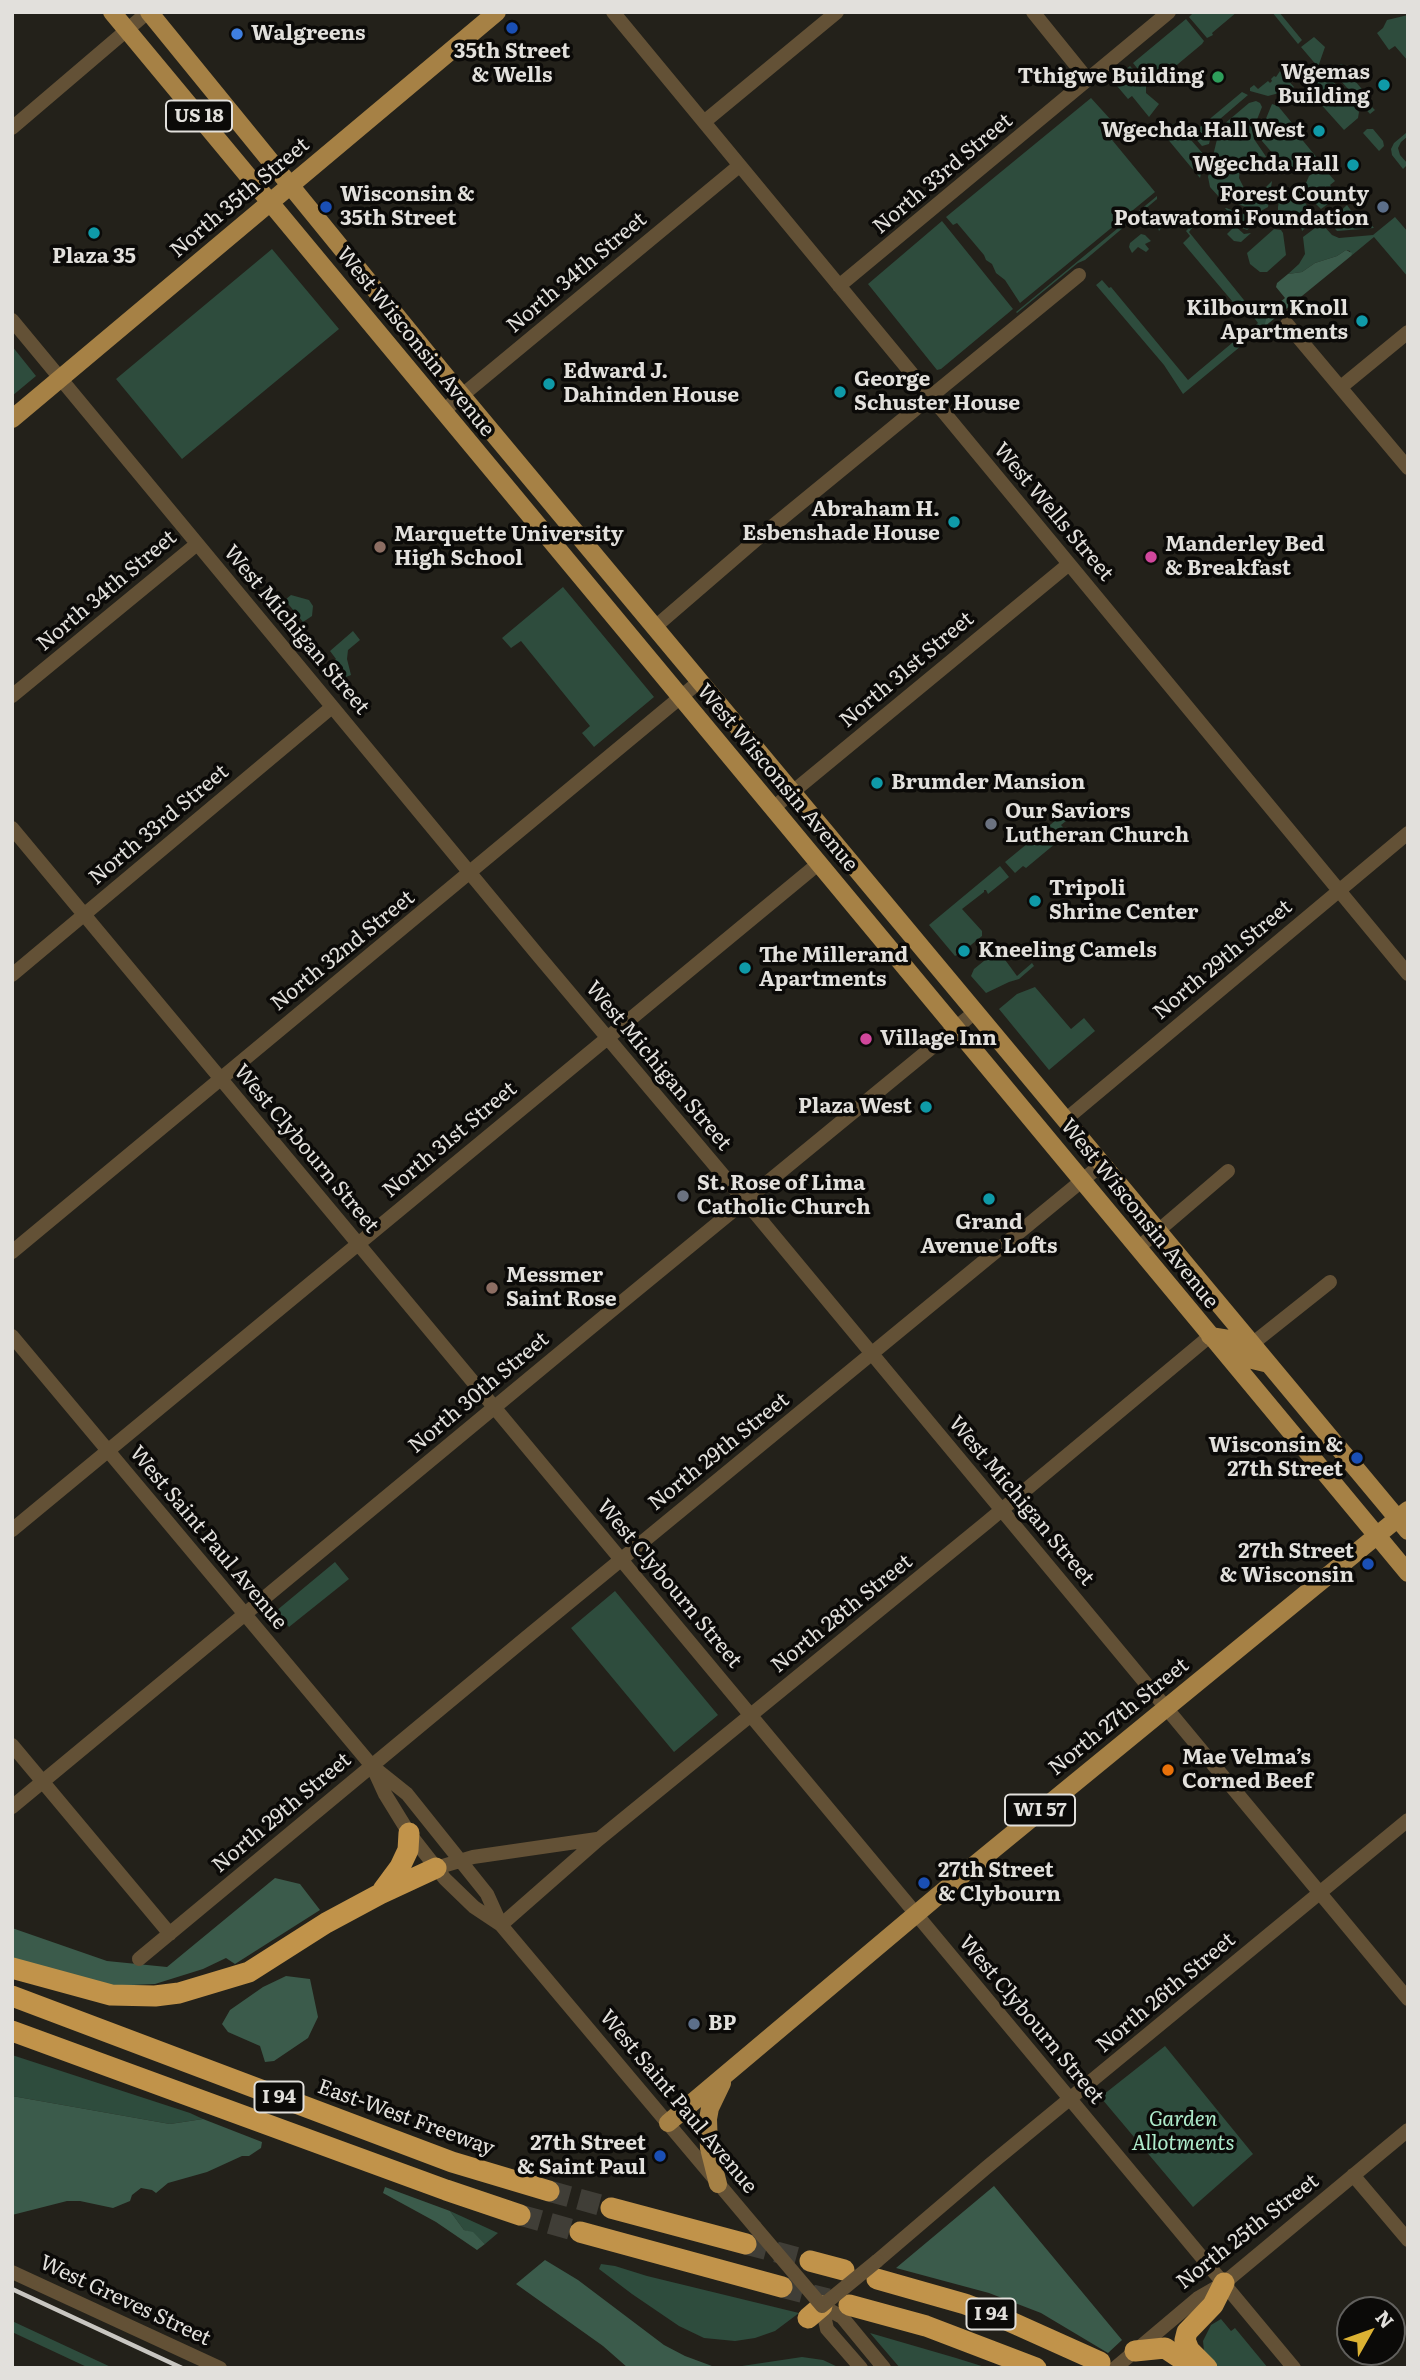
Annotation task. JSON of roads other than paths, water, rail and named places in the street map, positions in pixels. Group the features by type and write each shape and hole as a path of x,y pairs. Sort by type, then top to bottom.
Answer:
{"highway":[{"path":"380,1894 400,1867 408,1850 409,1833"},
{"path":"12,1968 111,1995 179,1993 248,1972 326,1923 436,1868"},
{"name":"East-West Freeway","path":"12,1996 452,2162 549,2191"},
{"name":"I 94","path":"12,2031 480,2203 520,2215"},
{"path":"611,2208 750,2235"},
{"path":"580,2232 782,2287"},
{"path":"810,2261 844,2270"},
{"name":"I 94","path":"877,2270 1002,2318 1108,2365"},
{"path":"1207,2368 1189,2350 1185,2340 1187,2332 1213,2305 1224,2283"},
{"name":"I 94","path":"849,2305 938,2330 1037,2368"},
{"path":"1132,2354 1165,2348 1195,2368"}],"main road":[{"name":"West Wisconsin Avenue","path":"112,12 1408,1573"},
{"name":"West Wisconsin Avenue","path":"149,12 462,396 1101,1165 1404,1520"},
{"name":"North 35th Street","path":"12,419 498,12"},
{"path":"396,356 416,340"},
{"path":"1210,1336 1229,1339 1248,1359 1269,1364"},
{"name":"North 27th Street","path":"668,2123 916,1913 1376,1535 1404,1520"},
{"path":"719,2184 709,2148 708,2119 713,2099 726,2076"}],"street":[{"path":"12,128 149,12"},
{"name":"West Wells Street","path":"613,12 1408,974"},
{"path":"704,122 837,12"},
{"path":"1033,12 1088,80"},
{"name":"North 33rd Street","path":"839,286 1169,12"},
{"name":"North 34th Street","path":"442,412 740,166"},
{"path":"655,627 757,539 1079,275"},
{"name":"West Michigan Street","path":"12,320 1408,1999"},
{"path":"1287,324 1408,468"},
{"path":"1341,387 1408,332"},
{"name":"North 34th Street","path":"12,696 197,544"},
{"name":"North 31st Street","path":"772,809 1069,564"},
{"name":"North 32nd Street","path":"12,1252 700,681"},
{"name":"North 33rd Street","path":"12,975 332,707"},
{"name":"West Clybourn Street","path":"12,828 1294,2368"},
{"name":"North 29th Street","path":"1065,1120 1408,833"},
{"name":"North 31st Street","path":"12,1530 818,864"},
{"name":"North 30th Street","path":"12,1807 975,1013"},
{"name":"North 29th Street","path":"139,1959 1101,1165"},
{"path":"1138,1248 1228,1171"},
{"path":"1252,1344 1329,1282"},
{"name":"West Saint Paul Avenue","path":"12,1336 372,1766 407,1794 461,1859 487,1894 501,1925 719,2184 750,2235 861,2368"},
{"name":"North 28th Street","path":"501,1925 598,1839 751,1716 1210,1336"},
{"path":"12,1745 170,1934"},
{"name":"West Saint Paul Avenue","path":"372,1766 385,1794 409,1833 436,1868 474,1907 501,1925"},
{"name":"North 26th Street","path":"819,2316 877,2270 1069,2100 1408,1820"},
{"path":"436,1868 461,1859 598,1839"},
{"name":"North 25th Street","path":"1108,2365 1132,2354 1198,2298 1224,2283 1408,2130"},
{"path":"1353,2175 1408,2240"},
{"name":"West Greves Street","path":"12,2272 220,2368"},
{"name":"West Saint Paul Avenue","path":"819,2316 842,2317 884,2368"}],"tunnel":[{"path":"549,2191 611,2208"},
{"path":"520,2215 580,2232"},
{"path":"746,2244 810,2261"},
{"path":"782,2287 828,2299"}],"railway":[{"path":"12,2289 182,2368"}],"place":[{"name":"35th Street & Wells","path":"512,28"},
{"name":"Walgreens","path":"237,34"},
{"name":"Tthigwe Building","path":"1218,77"},
{"name":"Wgemas Building","path":"1384,85"},
{"name":"Wgechda Hall West","path":"1319,131"},
{"name":"Wgechda Hall","path":"1353,165"},
{"name":"Wisconsin & 35th Street","path":"326,207"},
{"name":"Forest County Potawatomi Foundation","path":"1383,207"},
{"name":"Plaza 35","path":"94,233"},
{"name":"Kilbourn Knoll Apartments","path":"1362,321"},
{"name":"Edward J. Dahinden House","path":"549,384"},
{"name":"George Schuster House","path":"840,392"},
{"name":"Abraham H. Esbenshade House","path":"954,522"},
{"name":"Marquette University High School","path":"380,547"},
{"name":"Manderley Bed & Breakfast","path":"1151,557"},
{"name":"Brumder Mansion","path":"877,783"},
{"name":"Our Saviors Lutheran Church","path":"991,824"},
{"name":"Tripoli Shrine Center","path":"1035,901"},
{"name":"Kneeling Camels","path":"964,951"},
{"name":"The Millerand Apartments","path":"745,968"},
{"name":"Village Inn","path":"866,1039"},
{"name":"Plaza West","path":"926,1107"},
{"name":"St. Rose of Lima Catholic Church","path":"683,1196"},
{"name":"Grand Avenue Lofts","path":"989,1199"},
{"name":"Messmer Saint Rose","path":"492,1288"},
{"name":"Wisconsin & 27th Street","path":"1357,1458"},
{"name":"27th Street & Wisconsin","path":"1368,1564"},
{"name":"Mae Velma’s Corned Beef","path":"1168,1770"},
{"name":"27th Street & Clybourn","path":"924,1883"},
{"name":"BP","path":"694,2024"},
{"name":"27th Street & Saint Paul","path":"660,2156"}],"park label":[{"name":"Garden Allotments","path":"1183,2132"}]}
